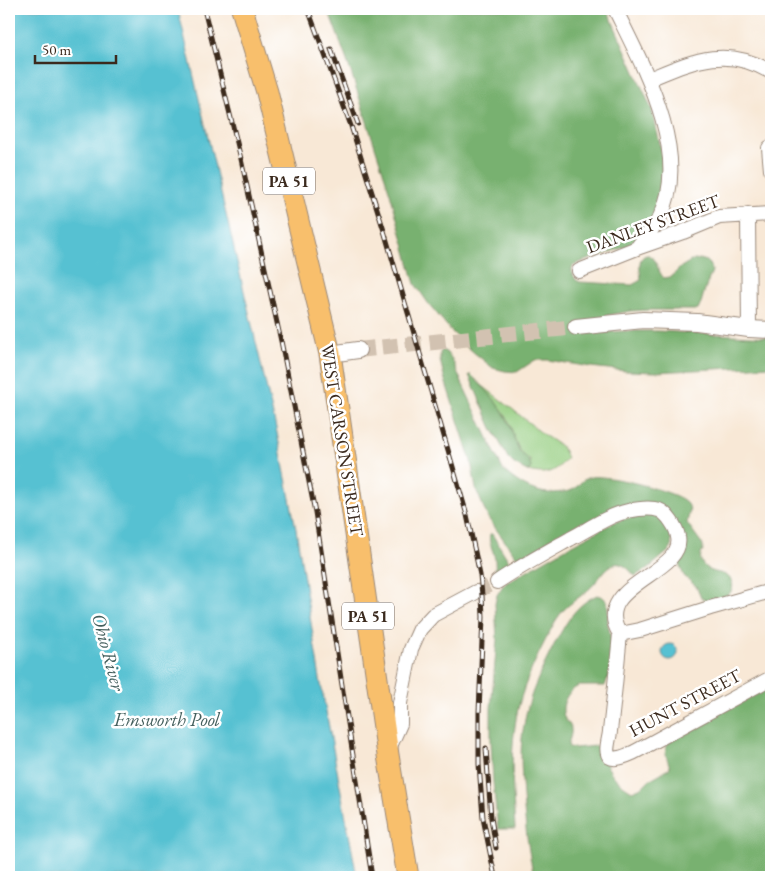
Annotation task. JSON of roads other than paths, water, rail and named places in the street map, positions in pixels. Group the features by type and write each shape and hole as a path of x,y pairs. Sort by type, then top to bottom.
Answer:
{"main road":[{"name":"WEST CARSON STREET","path":"242,9 267,92 330,354 388,755 408,877"}],"street":[{"path":"616,9 649,79 663,118 669,149 670,188 660,218 637,248"},
{"path":"649,79 689,63 708,58 746,60 768,70"},
{"path":"769,148 771,170"},
{"path":"748,214 749,329"},
{"name":"DANLEY STREET","path":"578,271 719,216 771,214"},
{"path":"576,327 643,320 697,322 771,330"},
{"path":"330,354 358,350"},
{"path":"497,582 599,522 628,511 646,509 659,510 668,516 678,538 678,547 674,555 665,564 629,589 616,606 614,620 620,634 640,630 710,608 771,592"},
{"path":"388,755 400,724 400,703 411,649 420,629 433,615 476,592"},
{"name":"HUNT STREET","path":"620,634 607,751 610,757 626,756 771,678"}],"water":[{"name":"Emsworth Pool","path":"9,9 178,9 276,428 296,529 320,679 357,877 9,877"},
{"path":"670,644 678,652 670,660 662,652"}],"tunnel":[{"path":"358,350 576,327"},
{"path":"476,592 497,582"}],"railway":[{"path":"204,9 241,159 281,341 315,512 372,877"},
{"path":"308,9 351,126 385,234 467,515 480,575 483,617 479,764 483,818 495,877"},
{"path":"331,49 358,124"},
{"path":"486,748 491,818 496,848"}],"water label":[{"name":"Ohio River","path":"109,652"}]}
